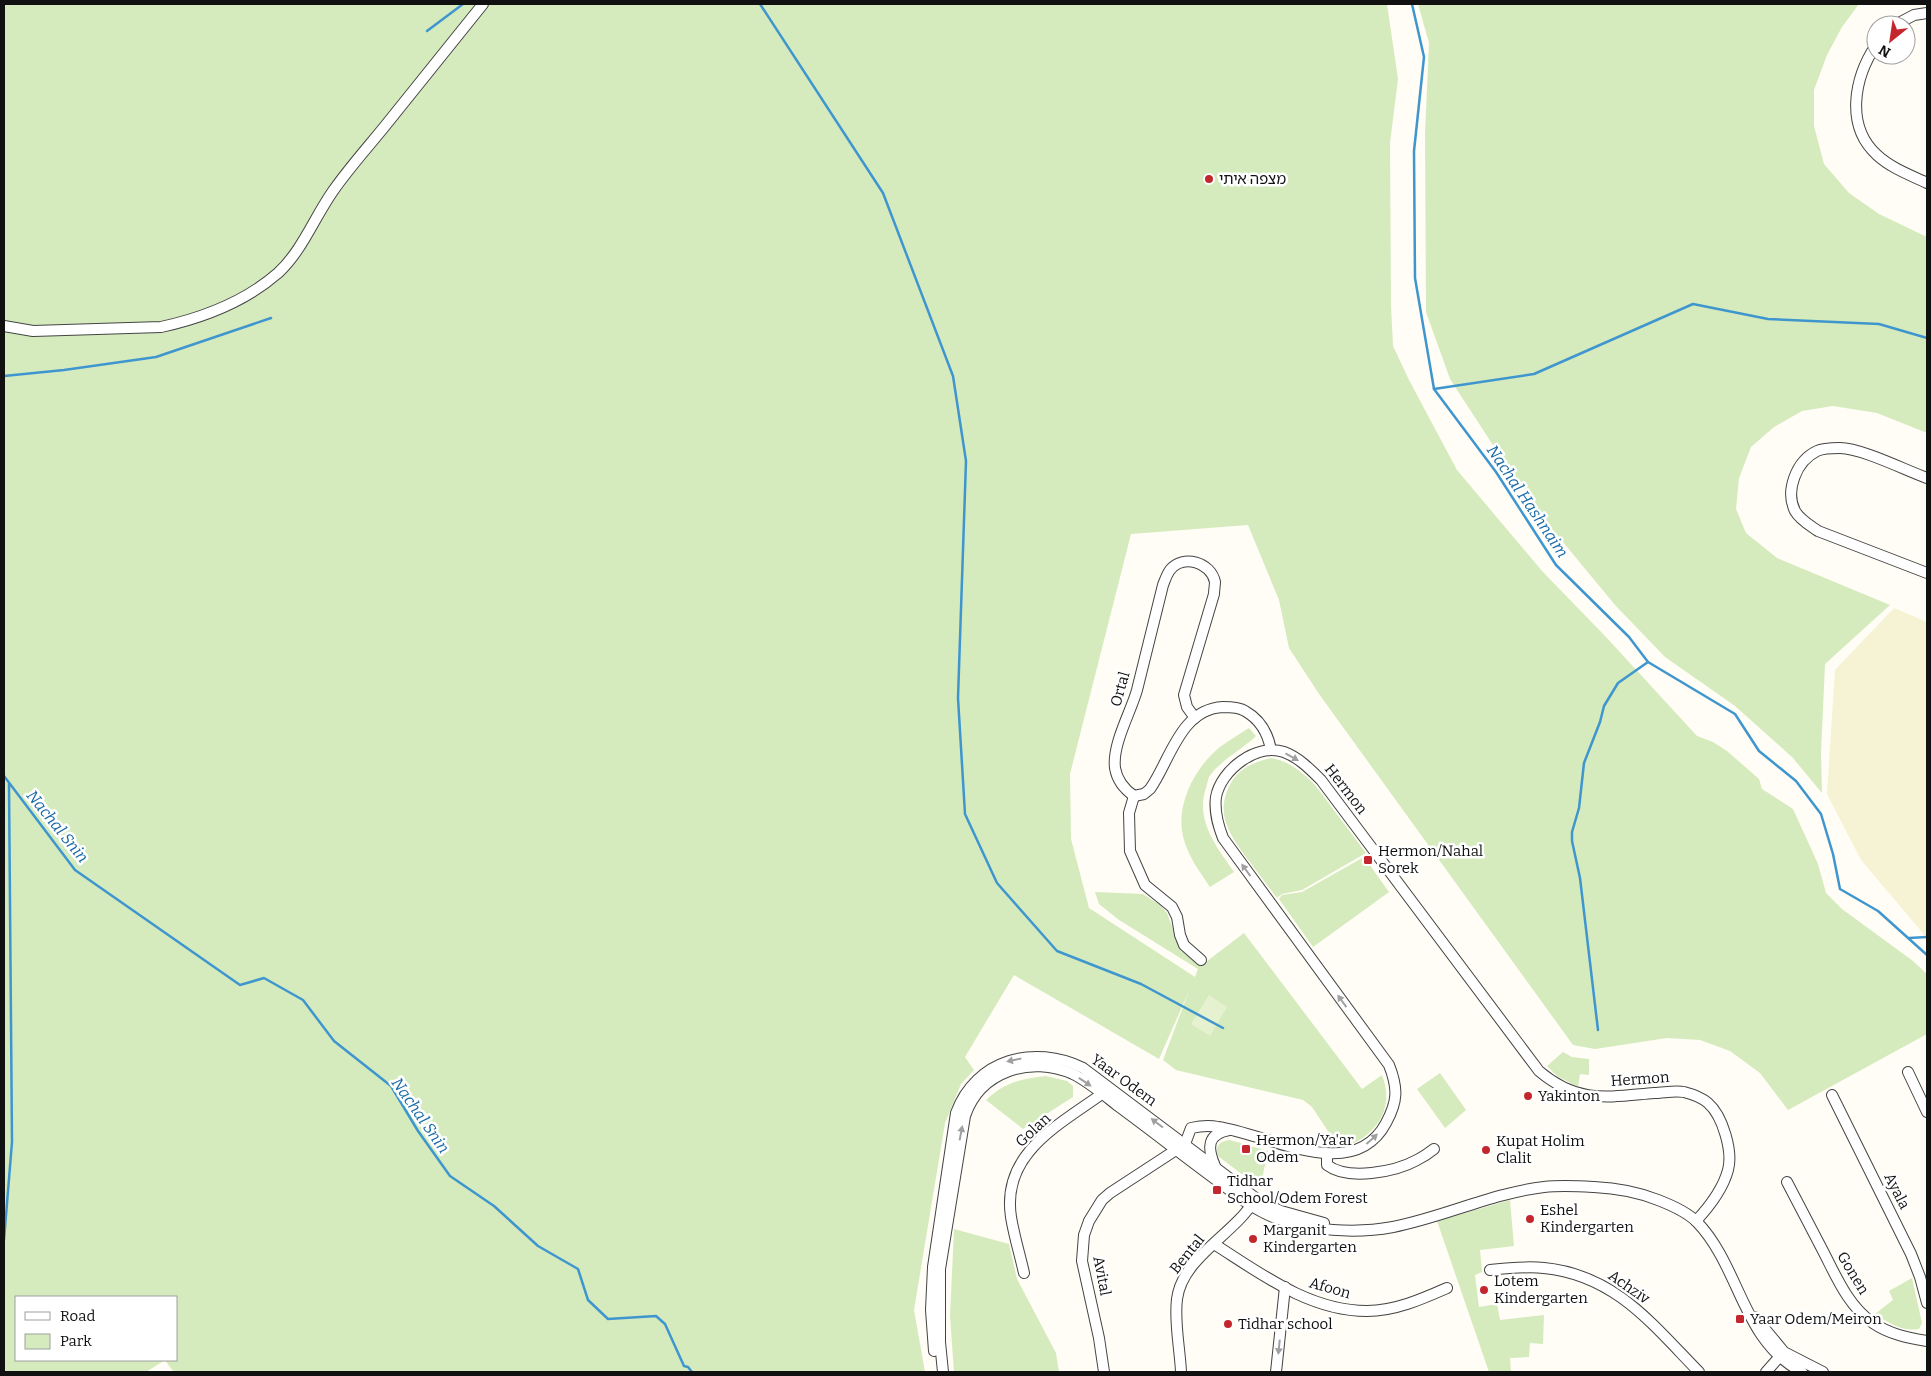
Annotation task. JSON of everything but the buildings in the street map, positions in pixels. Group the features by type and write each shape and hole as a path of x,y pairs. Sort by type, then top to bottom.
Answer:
{"street":[{"path":"4,326 33,331 161,327 217,309 244,297 265,284 279,272 295,253 333,191 483,4"},
{"path":"1914,15 1927,12"},
{"path":"1866,65 1860,77 1856,98 1857,120 1865,141 1877,155 1890,165 1927,183"},
{"path":"1927,478 1856,451 1829,448 1817,451 1805,460 1797,470 1792,483 1795,512 1818,531 1927,574"},
{"name":"Ortal","path":"1134,796 1124,789 1120,782 1115,768 1116,754 1136,691 1163,585 1171,569 1179,562 1192,561 1202,564 1211,572 1215,582 1214,594 1184,695 1187,707 1195,718"},
{"path":"1181,1147 1191,1128 1217,1126 1327,1154 1341,1154 1358,1150 1372,1141 1383,1128 1392,1112 1396,1096 1395,1080 1389,1065 1223,838 1217,823 1215,808 1217,795 1229,772 1243,760 1258,753 1271,750 1269,736 1263,726 1243,709 1230,707 1216,708 1195,718 1176,741 1150,789 1144,794 1134,796 1129,813 1130,851 1145,885 1172,907 1177,917 1184,945 1201,960"},
{"name":"Hermon","path":"1271,750 1283,752 1297,759 1321,780 1535,1066 1554,1084 1568,1091 1604,1097 1683,1092 1696,1096 1708,1104 1716,1114 1728,1141 1730,1156 1728,1170 1714,1198 1696,1221"},
{"name":"Yaar Odem","path":"936,1372 931,1310 933,1267 954,1122 964,1096 986,1072 1006,1062 1026,1058 1051,1058 1072,1063 1088,1072 1106,1091"},
{"name":"Yaar Odem","path":"943,1372 940,1342 940,1269 961,1131 965,1116 972,1100 992,1079 1009,1071 1031,1067 1054,1068 1064,1071 1106,1091 1254,1202 1349,1230 1392,1227 1541,1187 1578,1185 1612,1188 1648,1196 1681,1211 1696,1221 1715,1245 1743,1303 1782,1355 1802,1372"},
{"path":"1908,1072 1927,1112"},
{"name":"Golan","path":"1024,1274 1011,1217 1010,1194 1015,1173 1035,1144 1106,1091"},
{"name":"Ayala","path":"1832,1095 1911,1254 1920,1276 1927,1303"},
{"path":"1215,1167 1210,1153 1210,1144 1220,1132 1231,1130"},
{"name":"Yaar Odem","path":"1181,1147 1215,1167 1254,1202"},
{"name":"Avital","path":"1104,1372 1099,1338 1082,1261 1084,1236 1094,1210 1106,1196 1181,1147"},
{"path":"1327,1154 1326,1165 1333,1170 1342,1173 1366,1173 1393,1170 1417,1161 1434,1149"},
{"name":"Gonen","path":"1787,1182 1842,1287 1862,1314 1874,1324 1890,1331 1905,1337 1927,1341"},
{"name":"Bental","path":"1181,1372 1177,1314 1178,1294 1183,1280 1190,1269 1254,1202"},
{"name":"Afoon","path":"1214,1244 1285,1287 1321,1304 1343,1309 1368,1311 1390,1308 1416,1301 1448,1288"},
{"name":"Achziv","path":"1490,1270 1543,1268 1564,1271 1604,1286 1641,1313 1699,1372"},
{"path":"1276,1372 1285,1287"},
{"path":"1766,1372 1782,1355"},
{"name":"Yaar Odem","path":"1782,1355 1823,1372"}],"shaded area":[{"path":"1894,608 1927,622 1927,938 1861,860 1827,794 1835,670"}],"green space":[{"path":"4,4 1387,4 1398,79 1390,143 1393,346 1409,380 1457,470 1542,571 1697,736 1713,742 1727,751 1759,779 1762,789 1793,809 1818,864 1826,893 1842,909 1913,961 1927,974 1927,1034 1788,1110 1760,1073 1730,1051 1700,1040 1667,1038 1595,1049 1573,1045 1319,694 1289,648 1279,600 1248,525 1131,534 1070,774 1071,839 1089,908 1195,977 1198,969 1119,920 1099,904 1095,892 1143,894 1160,905 1167,913 1181,951 1202,965 1244,933 1362,1089 1382,1075 1386,1088 1384,1111 1372,1130 1363,1138 1340,1149 1312,1107 1303,1100 1176,1070 1163,1060 1189,991 1159,1059 1014,975 965,1057 974,1070 961,1084 945,1123 914,1310 925,1372 177,1372 172,1370 166,1361 178,1361 178,1296 15,1296 15,1361 163,1361 146,1372 4,1372"},
{"path":"1418,4 1859,4 1842,27 1827,55 1814,90 1814,126 1824,164 1849,193 1879,214 1927,237 1927,433 1877,413 1833,406 1802,411 1774,427 1751,447 1739,478 1736,509 1746,533 1777,558 1890,605 1825,664 1821,753 1822,793 1792,757 1735,706 1665,657 1615,605 1553,530 1502,459 1450,379 1426,312 1425,133 1429,43"},
{"path":"1249,728 1256,736 1213,771 1209,777 1203,800 1205,822 1209,832 1234,872 1210,887 1186,847 1182,827 1184,802 1188,789 1202,766 1223,744"},
{"path":"1271,758 1278,759 1295,768 1315,785 1366,853 1302,890 1282,894 1277,898 1230,833 1224,814 1226,793 1235,776 1249,766"},
{"path":"1364,857 1389,892 1313,947 1279,899 1282,895 1302,892"},
{"path":"1209,995 1227,1007 1210,1036 1191,1024"},
{"path":"1563,1052 1572,1057 1589,1059 1589,1075 1580,1074 1578,1087 1557,1076 1547,1066"},
{"path":"1440,1073 1466,1110 1445,1128 1417,1089"},
{"path":"1046,1076 1067,1081 1073,1086 1073,1097 1023,1129 986,1100 1000,1089 1014,1082"},
{"path":"1230,1140 1268,1151 1260,1188 1218,1156 1217,1147 1223,1142"},
{"path":"1510,1200 1514,1246 1480,1250 1482,1272 1475,1275 1479,1307 1497,1304 1500,1320 1544,1315 1543,1344 1530,1343 1529,1357 1510,1358 1511,1372 1489,1372 1437,1221"},
{"path":"954,1229 1009,1244 1017,1279 1056,1353 1059,1372 954,1372 950,1316"},
{"path":"1912,1278 1922,1323 1919,1329 1913,1330 1901,1328 1875,1314 1893,1300 1889,1291"}],"waterway":[{"path":"427,31 463,4"},
{"path":"760,4 883,193 953,376 966,461 958,698 965,814 997,883 1057,951 1141,984 1223,1028"},
{"name":"Nachal Hashnaim","path":"1412,4 1424,57 1414,151 1415,278 1434,389 1496,472 1556,565 1629,637 1648,662 1735,714 1759,751 1796,781 1821,814 1833,854 1840,889 1878,911 1927,955"},
{"path":"1434,389 1534,374 1693,304 1768,319 1879,324 1927,338"},
{"path":"4,376 156,357 271,318"},
{"path":"1598,1030 1580,878 1572,841 1572,832 1579,808 1584,763 1600,722 1604,706 1618,683 1648,662"},
{"name":"Nachal Snin","path":"4,776 75,870 240,985 264,978 303,1000 334,1041 391,1086 418,1131 450,1176 494,1206 538,1246 578,1269 588,1300 608,1319 656,1316 665,1324 684,1366 688,1367 692,1372"},
{"path":"4,1240 12,1142 9,784"},
{"path":"1909,938 1927,937"}],"place":[{"name":"מצפה איתי","path":"1209,179"},
{"name":"Hermon/Nahal Sorek","path":"1368,860"},
{"name":"Yakinton","path":"1528,1096"},
{"name":"Hermon/Ya'ar Odem","path":"1246,1149"},
{"name":"Kupat Holim Clalit","path":"1486,1150"},
{"name":"Tidhar School/Odem Forest","path":"1217,1190"},
{"name":"Eshel Kindergarten","path":"1530,1219"},
{"name":"Marganit Kindergarten","path":"1253,1239"},
{"name":"Lotem Kindergarten","path":"1484,1290"},
{"name":"Yaar Odem/Meiron","path":"1740,1319"},
{"name":"Tidhar school","path":"1228,1324"}]}
